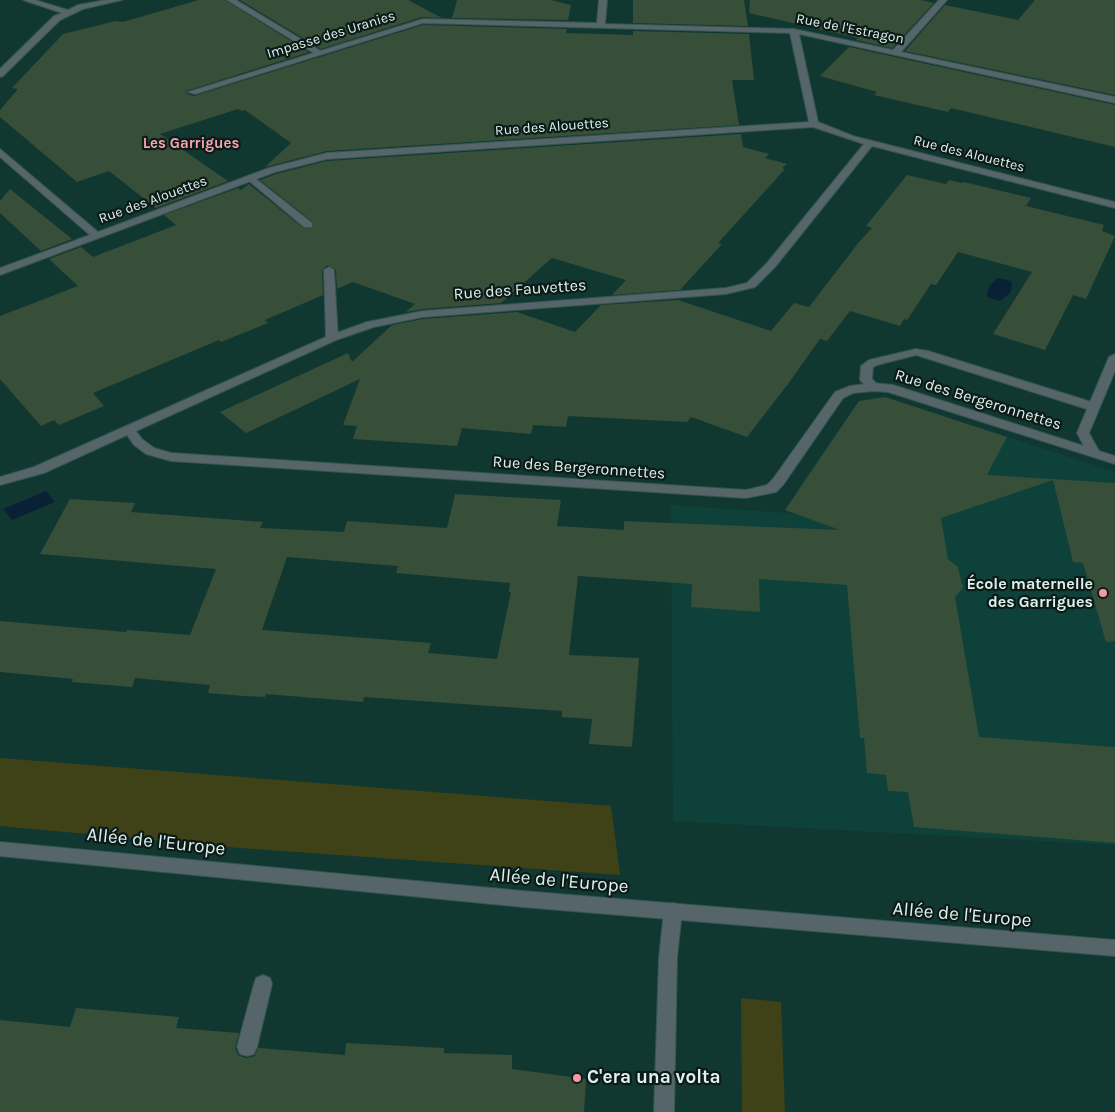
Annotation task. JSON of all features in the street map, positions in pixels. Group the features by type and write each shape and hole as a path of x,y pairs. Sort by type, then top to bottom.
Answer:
{"street":[{"path":"27,0 67,12"},
{"path":"0,74 48,26 67,12 81,7 118,0"},
{"path":"231,0 320,53"},
{"path":"601,26 603,0"},
{"path":"896,52 943,0"},
{"name":"Impasse des Uranies","path":"192,92 423,21 601,26"},
{"name":"Rue de l'Estragon","path":"601,26 794,31 1115,100"},
{"path":"794,31 814,124"},
{"name":"Rue des Alouettes","path":"0,272 272,170 327,156 814,124 841,136 1115,204"},
{"name":"Rue des Fauvettes","path":"130,431 332,338 371,324 423,314 726,291 751,285 772,265 870,143"},
{"path":"0,152 97,236"},
{"path":"251,178 308,225"},
{"path":"874,387 866,380 867,366 873,362 916,352 1094,407"},
{"path":"1094,453 1084,433 1115,357"},
{"name":"Rue des Bergeronnettes","path":"130,431 138,442 150,451 170,457 746,494 761,492 771,488 778,482 839,395 850,390 874,387 889,388 1115,460"},
{"path":"0,481 39,470 130,431"},
{"name":"Allée de l'Europe","path":"0,849 523,899 1115,948"},
{"path":"664,1112 668,958 673,912"},
{"path":"247,1047 263,984"}],"lane":[{"path":"329,270 332,338"}],"shaded area":[{"path":"998,278 1011,281 1012,285 1010,293 1000,301 987,297 989,286"},
{"path":"885,397 1115,472 1115,845 673,821 671,505 801,514 800,486 859,401"},
{"path":"46,491 55,502 12,520 3,509"}],"green space":[{"path":"0,758 611,806 620,875 240,848 0,826"},
{"path":"741,998 781,1002 785,1112 742,1112"}],"building":[{"path":"199,0 225,0 309,52 186,91 187,94 194,96 423,25 567,29 566,33 633,35 633,31 749,34 754,80 732,80 739,125 327,151 265,167 291,143 245,110 241,111 238,109 160,134 228,181 156,208 109,171 77,182 0,117 0,110 18,89 12,88 63,34 116,21 123,22"},
{"path":"240,0 408,0 442,18 422,17 321,49"},
{"path":"457,0 550,0 571,5 568,20 452,18"},
{"path":"633,0 744,0 748,26 633,23"},
{"path":"750,0 920,0 934,3 892,48 856,40 858,38 749,13"},
{"path":"1035,0 1115,0 1115,95 905,51 945,5 1018,20"},
{"path":"849,47 1115,105 1115,147 951,108 948,112 874,95 877,92 820,76"},
{"path":"741,134 743,147 769,154 765,158 787,164 782,168 785,169 718,243 722,244 680,290 612,295 626,280 552,258 501,303 406,312 415,304 353,282 337,289 336,270 328,265 322,270 323,295 265,320 268,323 221,342 219,340 93,393 104,406 59,425 54,420 41,426 0,379 0,316 78,286 49,259 81,247 93,257 176,225 164,215 238,188 241,190 249,184 303,228 313,228 313,222 260,180 276,174 327,161"},
{"path":"907,175 946,184 949,180 964,182 1031,198 1026,206 1104,225 1102,231 1115,236 1086,299 1073,295 1045,350 993,334 1032,272 958,252 936,285 931,284 907,320 904,319 900,326 850,311 827,341 820,339 747,437 691,417 687,422 568,416 566,427 533,425 531,434 462,428 457,446 353,439 357,426 343,425 360,379 246,433 220,412 348,353 352,362 392,325 423,319 517,312 575,332 601,305 678,300 771,331 794,303 809,307 872,228 866,226"},
{"path":"10,189 72,239 41,251 0,213 0,201"},
{"path":"885,397 1007,437 987,475 1115,483 1115,641 1106,642 1083,563 1073,562 1053,480 941,518 948,559 958,567 963,588 955,597 979,737 1115,747 1115,843 914,827 908,792 888,791 886,775 867,773 864,738 860,738 847,585 759,579 760,612 691,607 692,584 578,576 569,655 639,658 632,747 589,744 592,719 562,717 562,711 364,697 363,702 266,694 265,697 244,696 208,693 210,685 135,678 132,687 72,682 73,679 0,672 0,621 126,632 127,630 190,635 216,569 40,554 70,499 135,503 131,512 263,522 260,528 344,532 347,521 447,528 455,494 561,500 557,526 624,530 624,521 840,530 785,510 859,401","holes":["287,557 398,566 396,573 510,583 509,592 511,592 497,659 428,653 431,643 262,630"]},
{"path":"76,1008 179,1017 176,1028 239,1033 235,1048 238,1055 246,1058 255,1056 258,1048 345,1055 346,1043 444,1048 444,1053 512,1055 512,1069 586,1079 584,1112 0,1112 0,1020 70,1027"}],"place":[{"name":"École maternelle des Garrigues","path":"1103,593"},
{"name":"C'era una volta","path":"577,1078"}],"district":[{"name":"Les Garrigues","path":"191,144"}]}
